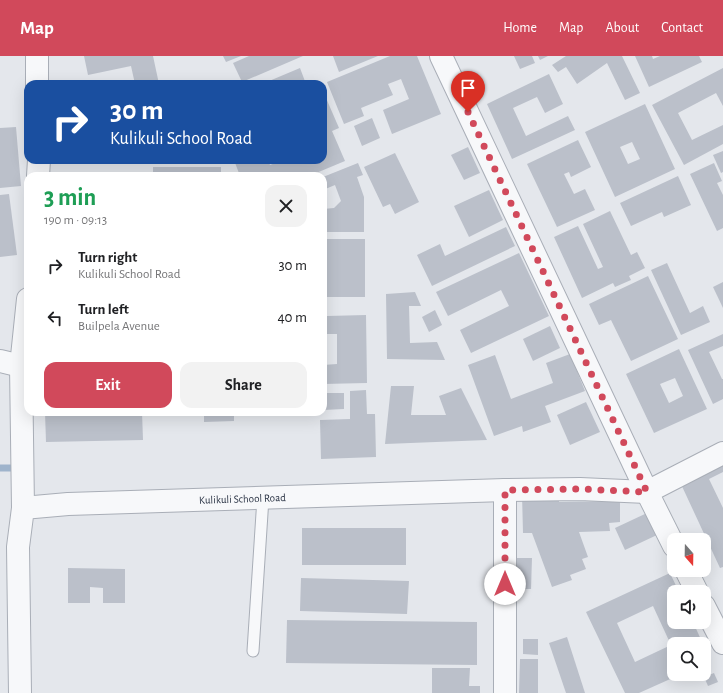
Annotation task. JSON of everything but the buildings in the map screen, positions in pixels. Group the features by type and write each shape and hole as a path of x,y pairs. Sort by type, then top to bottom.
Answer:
{"street":[{"path":"36,56 37,80"},
{"path":"441,56 668,533"},
{"path":"20,693 18,547 23,508 21,366 24,337"},
{"path":"0,361 21,366"},
{"path":"647,492 723,453"},
{"name":"Kulikuli School Road","path":"23,508 68,504 505,490 580,489 647,492"},
{"path":"505,490 505,693"},
{"path":"711,620 723,644"}],"lane":[{"path":"253,651 263,498"}],"waterway":[{"path":"0,468 14,468"}],"route":[{"path":"468,112 647,492 580,489 505,490 505,584"}]}
